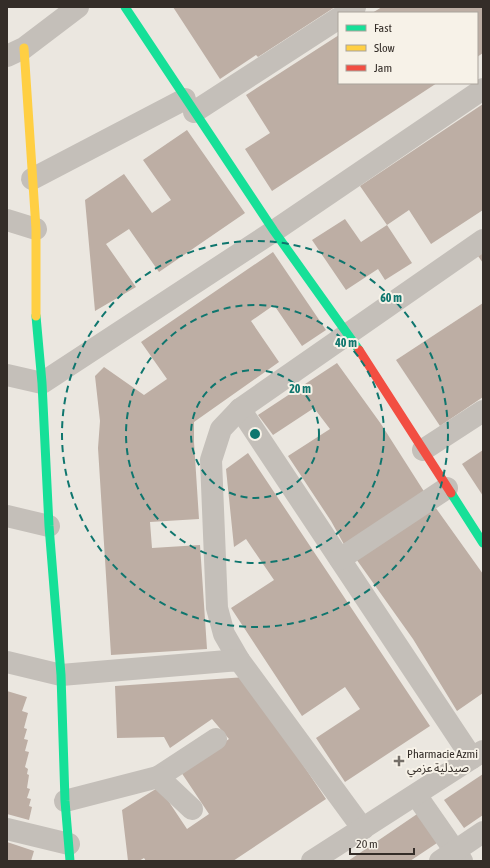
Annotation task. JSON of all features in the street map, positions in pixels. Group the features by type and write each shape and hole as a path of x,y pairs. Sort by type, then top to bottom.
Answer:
{"street":[{"path":"7,829 70,853 65,800 61,675 49,526 42,383 36,323 36,229 32,179 16,52 78,7"},
{"path":"125,7 189,106 274,230 349,334 483,543"},
{"path":"32,179 189,106 338,19"},
{"path":"7,375 42,383 274,230 483,89"},
{"path":"7,220 36,229"},
{"path":"363,829 239,660 224,634 216,608 211,460 215,442 221,429 240,409 483,240"},
{"path":"240,409 340,559 478,754 312,861"},
{"path":"423,450 483,411"},
{"path":"340,559 447,488"},
{"path":"7,516 49,526"},
{"path":"7,662 61,675 239,660"},
{"path":"65,800 158,777 216,739"},
{"path":"158,777 192,809"},
{"path":"416,795 452,858 483,832"}],"building":[{"path":"173,7 335,7 258,57 256,55 220,79"},
{"path":"382,7 483,7 483,53 478,56 478,12 374,12"},
{"path":"338,36 338,84 435,84 272,191 245,149 270,133 246,95"},
{"path":"483,104 483,210 431,244 409,210 387,225 360,186"},
{"path":"187,130 245,213 159,272 129,229 106,244 136,287 95,311 85,200 124,174 152,213 171,200 143,160"},
{"path":"345,219 361,242 387,225 412,263 385,280 378,269 346,290 312,240"},
{"path":"273,252 326,330 302,346 274,305 251,321 279,362 194,422 199,519 150,522 152,548 200,545 207,649 111,655 98,448 100,421 95,376 104,367 144,395 167,379 141,342"},
{"path":"483,253 483,263 478,256"},
{"path":"483,303 483,397 440,426 396,360"},
{"path":"337,363 381,424 425,493 346,548 331,521 288,456 330,429 314,408 273,435 258,415"},
{"path":"483,450 483,496 462,464"},
{"path":"248,453 430,726 345,782 316,738 360,709 345,687 302,716 231,608 274,580 246,539 234,547 226,469"},
{"path":"433,504 483,574 483,693 457,711 413,639 354,556"},
{"path":"246,677 254,692 326,799 233,861 146,861 144,858 139,861 128,861 122,810 159,787 187,829 209,814 181,772 229,739 212,719 170,748 164,737 117,738 115,686"},
{"path":"7,691 27,697 22,711 28,713 24,728 27,729 24,739 28,740 25,751 29,752 25,767 28,769 27,774 29,775 27,788 30,789 27,798 31,799 29,806 32,807 29,820 7,814"},
{"path":"483,774 483,815 464,828 444,800"},
{"path":"423,810 443,839 410,861 348,861"},
{"path":"7,842 34,851 31,861 7,861"}],"traffic: fast":[{"path":"125,7 274,231 359,350"},
{"path":"36,316 42,383 49,526 61,675 65,801 70,861"},
{"path":"451,493 483,543"}],"traffic: slow":[{"path":"24,48 36,229 36,316"}],"traffic: jam":[{"path":"359,350 451,493"}],"place":[{"name":"Pharmacie Azmi صيدلية عزمي","path":"399,761"}]}
